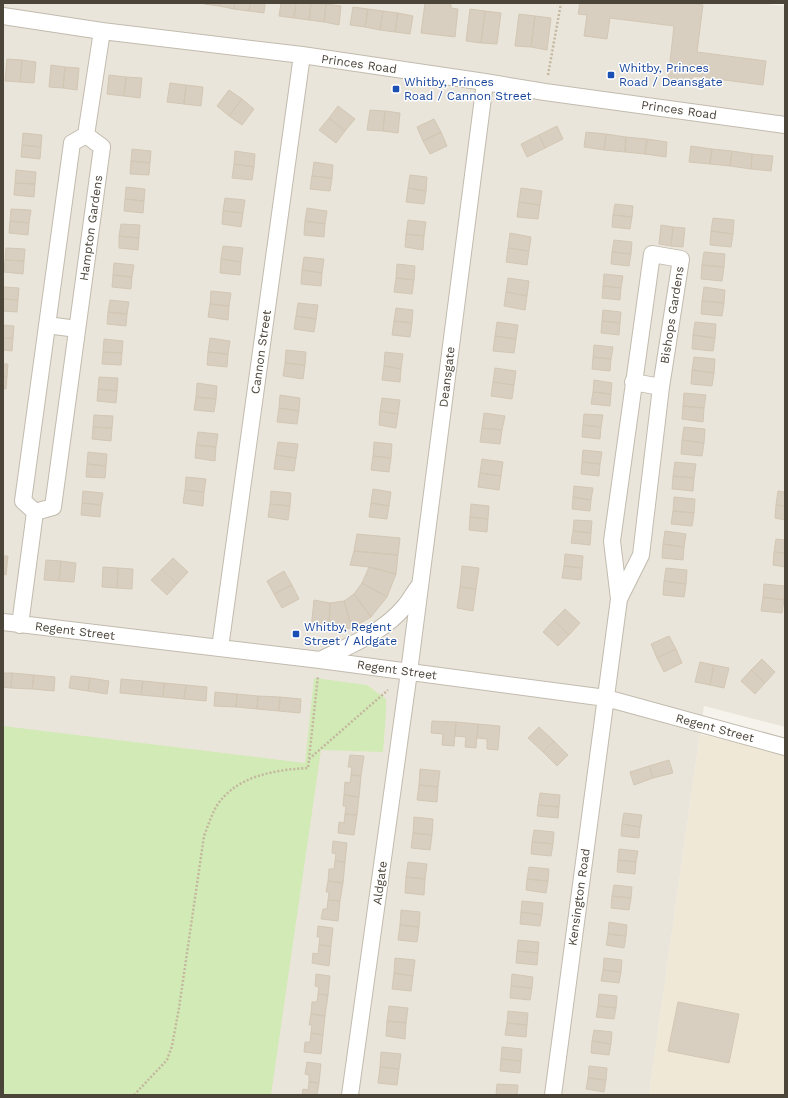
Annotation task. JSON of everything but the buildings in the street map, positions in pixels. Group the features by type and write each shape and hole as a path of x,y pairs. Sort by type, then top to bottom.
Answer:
{"street":[{"name":"Princes Road","path":"3,16 102,31 302,55 545,92 785,125"},
{"path":"20,625 35,512 23,501 72,143 86,135 102,31"},
{"name":"Cannon Street","path":"220,648 302,55"},
{"name":"Deansgate","path":"409,672 485,82"},
{"name":"Hampton Gardens","path":"35,512 53,507 102,147 86,135"},
{"name":"Bishops Gardens","path":"606,698 619,599 612,540 652,254 681,258 661,387 642,555 619,599"},
{"path":"47,325 77,329"},
{"path":"634,382 661,387"},
{"path":"320,660 365,638 385,625 405,606 421,583"},
{"name":"Regent Street","path":"3,622 320,660 606,698 785,747"},
{"name":"Aldgate","path":"350,1095 409,672"},
{"name":"Kensington Road","path":"553,1095 606,698"}],"path":[{"path":"545,92 561,3"},
{"path":"134,1095 167,1060 172,1046 204,836 216,807 230,791 247,780 262,774 277,771 308,768 320,660"},
{"path":"309,759 409,672"}],"shaded area":[{"path":"3,3 758,3 785,6 785,727 704,706 649,1095 3,1095"},
{"path":"700,734 785,755 785,1095 649,1095"}],"green space":[{"path":"314,678 367,685 386,699 383,752 321,750 271,1095 3,1095 3,726 305,763"}],"place":[{"name":"Whitby, Princes Road / Deansgate","path":"611,75"},
{"name":"Whitby, Princes Road / Cannon Street","path":"396,89"},
{"name":"Whitby, Regent Street / Aldgate","path":"296,634"}]}
